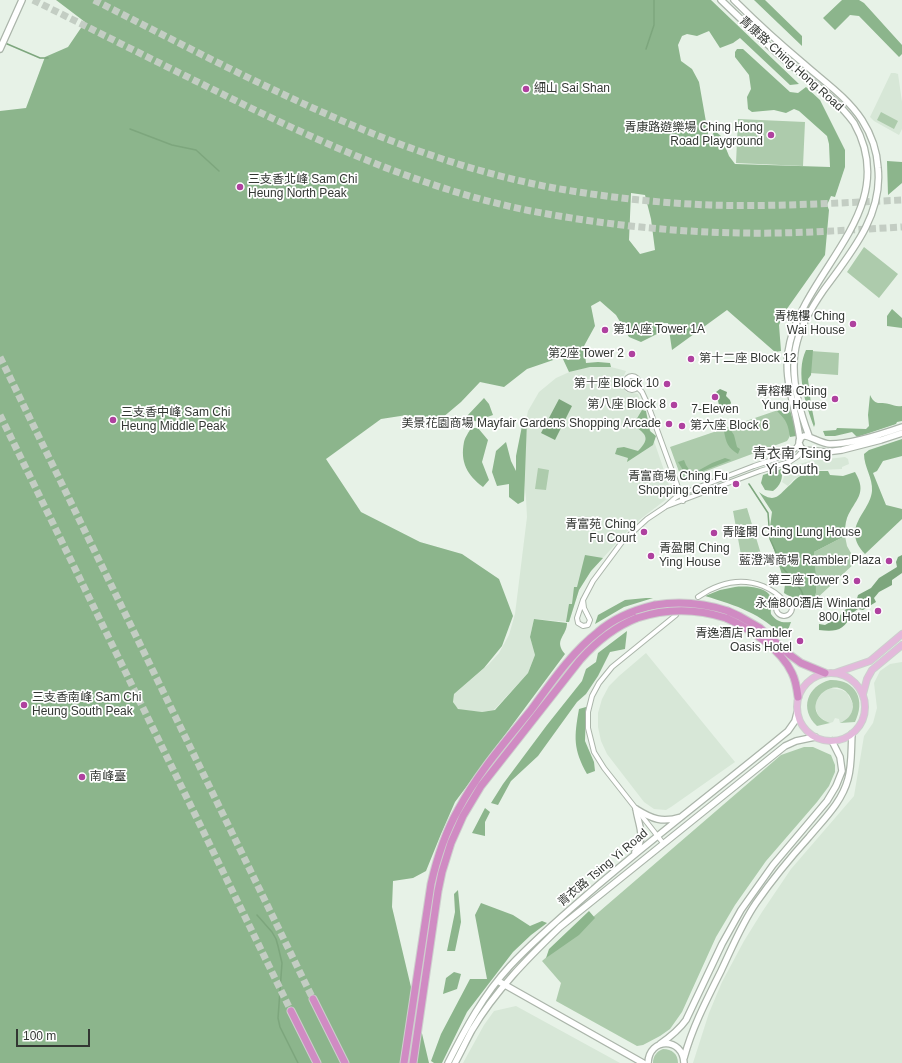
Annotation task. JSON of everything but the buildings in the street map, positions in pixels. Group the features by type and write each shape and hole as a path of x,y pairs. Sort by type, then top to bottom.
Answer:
{"highway":[{"path":"404,1063 428,903 435,869 444,839 457,810 476,780 574,655 590,638 615,620 635,610 654,605 690,602 715,607 757,636 784,660 792,673 798,697"},
{"path":"413,1063 438,891 451,843 468,806 489,776 571,670 594,645 609,633 637,618 656,612 678,610 727,614 740,616 760,628 801,663 825,673"},
{"path":"313,999 345,1063"},
{"path":"291,1011 317,1063"}],"main road":[{"path":"0,49 22,0"},
{"name":"青康路 Ching Hong Road","path":"721,0 764,42 823,90 846,112 860,133 868,151 871,165 872,177 869,198 860,222 808,301 797,321 790,342 787,362 788,384 799,442 806,450"},
{"name":"青康路 Ching Hong Road","path":"734,0 772,37 827,83 847,103 862,120 872,139 877,156 879,173 878,191 870,219 853,249 811,310 804,322 797,342 794,360 794,375 802,415 810,438"},
{"path":"799,442 803,437 825,444 832,444 873,436 902,427"},
{"path":"806,450 826,452 842,450 882,440 902,433"},
{"path":"806,450 813,447 810,438"},
{"path":"798,697 802,688 816,676 825,673 835,673 870,661 902,634"},
{"path":"863,694 867,679 872,670 902,645"},
{"path":"498,981 641,1061 648,1056 655,1047 676,1031 686,1020 722,944 745,904 773,865 827,801 836,786 842,771 840,757 832,741 839,740 852,734 859,726 864,716 865,705 863,694 856,683 849,678 835,673"},
{"name":"青衣路 Tsing Yi Road","path":"798,697 798,712 804,728 815,737 832,741"},
{"name":"青衣路 Tsing Yi Road","path":"448,1063 470,1022 509,967 551,925 632,856 788,731 798,712"},
{"path":"684,1060 690,1037 740,930 750,912 772,881 843,794 850,770 852,734"},
{"name":"青衣路 Tsing Yi Road","path":"455,1063 473,1030 489,1006 534,952 560,927 785,746 796,741 815,737"},
{"path":"636,809 654,818 663,820 671,820 684,815"},
{"path":"632,856 639,845 642,836 636,809"},
{"path":"660,1044 672,1044 681,1052 684,1060"},
{"path":"648,1056 648,1063"}],"street":[{"path":"637,387 642,392 648,405 683,501"},
{"path":"583,600 584,608 590,620 588,625 583,626 579,624 577,620 583,600 599,573 622,542 647,519 675,498 681,494 787,455 795,449 799,442"},
{"path":"665,507 738,479 789,462 806,450"},
{"path":"698,597 716,586 736,582 747,582 762,586 776,593 783,600 788,601 792,606 792,612 786,616 781,616 776,609 777,604 783,600"},
{"path":"663,843 604,768 594,752 588,728 588,712 592,696 599,683 612,667 676,615"}],"shaded area":[{"path":"56,0 711,0 799,84 790,85 740,38 733,43 720,48 709,31 697,36 687,34 682,36 678,45 681,61 692,69 699,82 709,139 715,131 721,136 729,156 735,164 830,167 829,144 827,136 799,111 794,109 786,113 774,110 752,112 748,109 747,97 751,89 749,75 735,57 735,52 737,49 743,49 790,92 798,93 806,87 820,100 845,150 845,167 835,197 831,196 827,205 829,210 825,255 784,313 779,325 781,351 775,352 727,310 672,350 668,323 661,323 657,334 641,342 629,337 616,315 600,301 591,306 595,326 584,346 586,363 610,363 611,367 590,367 569,372 562,357 527,369 504,387 480,382 461,402 429,429 407,415 381,419 326,459 361,512 420,542 462,554 499,579 513,616 502,646 484,668 454,694 453,702 458,709 482,712 495,710 528,673 535,655 530,637 534,619 567,623 560,641 560,645 565,654 455,802 426,871 413,878 393,881 392,907 429,1063 0,1063 0,111 26,108 45,57 68,47 85,22","holes":["631,193 645,195 651,219 655,250 640,254 629,240"]},
{"path":"754,0 765,0 802,36 802,46"},
{"path":"842,0 859,0 864,3 902,45 902,54 899,57 859,16 850,15 835,30 823,18"},
{"path":"891,73 898,74 902,102 902,129 899,135 874,121 870,117"},
{"path":"881,112 898,121 894,129 877,120"},
{"name":"青康路遊樂場 Ching Hong Road Playground","path":"738,119 805,122 803,166 736,163"},
{"path":"887,161 902,162 902,183 888,195"},
{"path":"864,247 898,274 879,298 847,272"},
{"path":"892,309 902,318 902,328 887,326 887,316"},
{"path":"806,350 813,350 811,375 808,379 815,424 814,427 803,389 801,369"},
{"path":"811,351 839,353 838,375 810,373"},
{"path":"597,366 611,367 626,371 622,380 622,386 626,392 638,394 671,493 668,498 634,524 591,571 579,590 569,622 534,619 530,637 535,655 528,673 494,710 482,712 460,710 453,702 454,694 489,664 499,653 509,635 515,614 527,517 523,472 525,425 528,411 539,392 556,378 576,369"},
{"path":"720,389 727,392 726,396 731,403 728,408 722,408 719,405 716,392"},
{"path":"870,395 874,401 878,403 902,406 902,421 857,437 852,432 835,436 825,436 823,431 836,430 837,428 866,429 869,426 868,415"},
{"path":"484,398 489,404 493,415 470,423 467,416"},
{"path":"559,399 572,406 555,440 541,433"},
{"path":"789,407 797,433 796,436 790,437 786,422 776,410"},
{"path":"784,408 790,430 787,441 682,480 670,447"},
{"path":"642,410 646,411 650,431 656,436 653,445 627,462 628,458 615,454 617,448 624,447 638,451 645,443 646,439 644,434 633,425"},
{"path":"523,421 527,421 524,501 518,504 509,497 509,484 497,486 492,472 496,451 506,442 511,461 516,471 516,456"},
{"path":"471,428 478,428 488,440 482,462 489,480 483,487 469,473 464,462 464,442"},
{"path":"730,429 734,435 737,447 740,449 738,454 728,445 726,439 724,431"},
{"path":"902,439 902,456 883,461 877,471 873,473 886,505 902,509 902,519 865,554 858,544 855,536 858,521 867,506 872,491 864,454 869,450"},
{"path":"845,457 848,459 849,464 842,467 842,469 820,470 806,473 794,479 788,486 782,482 784,477 782,469 810,461"},
{"path":"725,458 731,460 687,477 678,462 684,460 692,474"},
{"path":"538,468 549,470 546,490 535,489"},
{"path":"781,469 782,479 778,487 773,491 765,490 761,483 763,475"},
{"path":"813,471 828,471 830,475 843,476 855,472 859,480 860,491 859,496 847,518 845,525 845,536 814,552 816,574 819,584 816,586 814,599 803,600 784,593 785,584 769,534 772,512 759,492 769,498 777,497 798,477"},
{"path":"747,508 764,564 760,566 750,558 741,555 733,511"},
{"path":"845,536 847,546 856,562 815,600 816,586 819,584 816,574 814,552"},
{"path":"585,555 603,558 591,571 579,590 569,622 566,622 569,604 572,604 574,587 577,587"},
{"path":"902,555 902,573 892,580 892,585 879,592 874,598 876,602 863,610 858,609 851,614 846,624 839,629 830,631 819,630 819,624 825,625 839,617 843,611 856,602 858,595 871,588 879,578 897,567 896,562 898,557"},
{"path":"735,587 761,589 769,594 772,600 771,614 775,619 780,621 791,622 785,638 767,622 748,611 705,596 720,590"},
{"path":"653,598 624,607 595,624 598,615 625,600"},
{"path":"627,631 625,649 610,652 598,676 586,694 577,702 538,756 511,781 498,805 491,803 503,784 547,725 582,681 586,669 596,662 598,653"},
{"path":"646,653 735,762 666,810 654,809 644,802 607,754 601,741 598,727 598,713 602,699 609,686"},
{"path":"902,662 902,1063 693,1063 709,1013 722,982 744,941 791,869 854,796 864,736 873,723 877,708 874,683 880,671 890,664"},
{"path":"830,680 846,683 856,692 859,699 859,706 855,722 840,723 847,719 850,715 853,704 849,695 842,689 834,688 826,690 816,703 816,710 820,717 830,723 817,726 811,719 807,706 808,699 816,687"},
{"path":"831,688 842,690 847,693 853,704 853,710 850,716 840,723 839,719 835,718 833,722 826,722 818,715 816,709 818,698 825,690"},
{"path":"586,707 585,741 594,762 595,771 587,774 579,757 576,743 576,727 579,709"},
{"path":"804,747 813,747 831,755 835,765 835,772 829,786 766,861 735,905 716,937 682,1012 670,1029 643,1045 637,1046 556,1001 561,983 542,961 781,755"},
{"path":"485,808 490,812 485,822 485,836 472,833"},
{"path":"458,890 461,922 455,951 447,951 455,912 454,894"},
{"path":"481,903 513,915 530,926 542,921 547,923 531,935 513,952 467,1012 442,1063 434,1063 431,1061 441,1034 470,979 487,979 475,915"},
{"path":"589,911 595,918 579,935 546,958 549,949"},
{"path":"454,972 461,974 457,989 443,994 446,978"},
{"path":"516,1006 620,1063 463,1063 484,1025 494,1011"},
{"path":"663,1049 674,1053 677,1057 678,1063 653,1063 656,1054"}],"waterway":[{"path":"646,49 654,25 654,0"},
{"path":"5,43 40,58 48,58"},
{"path":"130,129 172,145 196,150 219,171"},
{"path":"749,484 768,513 770,539 783,568 801,590 803,595"},
{"path":"257,915 272,932 278,946 282,963 278,1018 280,1027 298,1063"}],"tunnel":[{"path":"33,0 288,126 366,160 406,175 489,201 531,211 583,220 688,231 781,233 902,227"},
{"path":"94,0 261,84 318,110 433,156 493,174 554,188 612,197 671,203 782,205 902,200"},
{"path":"0,357 313,999"},
{"path":"0,415 291,1011"}],"place":[{"name":"細山 Sai Shan","path":"526,89"},
{"name":"青康路遊樂場 Ching Hong Road Playground","path":"771,135"},
{"name":"三支香北峰 Sam Chi Heung North Peak","path":"240,187"},
{"name":"青槐樓 Ching Wai House","path":"853,324"},
{"name":"第1A座 Tower 1A","path":"605,330"},
{"name":"第2座 Tower 2","path":"632,354"},
{"name":"第十二座 Block 12","path":"691,359"},
{"name":"第十座 Block 10","path":"667,384"},
{"name":"7-Eleven","path":"715,397"},
{"name":"青榕樓 Ching Yung House","path":"835,399"},
{"name":"第八座 Block 8","path":"674,405"},
{"name":"三支香中峰 Sam Chi Heung Middle Peak","path":"113,420"},
{"name":"美景花園商場 Mayfair Gardens Shopping Arcade","path":"669,424"},
{"name":"第六座 Block 6","path":"682,426"},
{"name":"青富商場 Ching Fu Shopping Centre","path":"736,484"},
{"name":"青富苑 Ching Fu Court","path":"644,532"},
{"name":"青隆閣 Ching Lung House","path":"714,533"},
{"name":"青盈閣 Ching Ying House","path":"651,556"},
{"name":"藍澄灣商場 Rambler Plaza","path":"889,561"},
{"name":"第三座 Tower 3","path":"857,581"},
{"name":"永倫800酒店 Winland 800 Hotel","path":"878,611"},
{"name":"青逸酒店 Rambler Oasis Hotel","path":"800,641"},
{"name":"三支香南峰 Sam Chi Heung South Peak","path":"24,705"},
{"name":"南峰臺","path":"82,777"}],"district":[{"name":"青衣南 Tsing Yi South","path":"792,462"}]}
